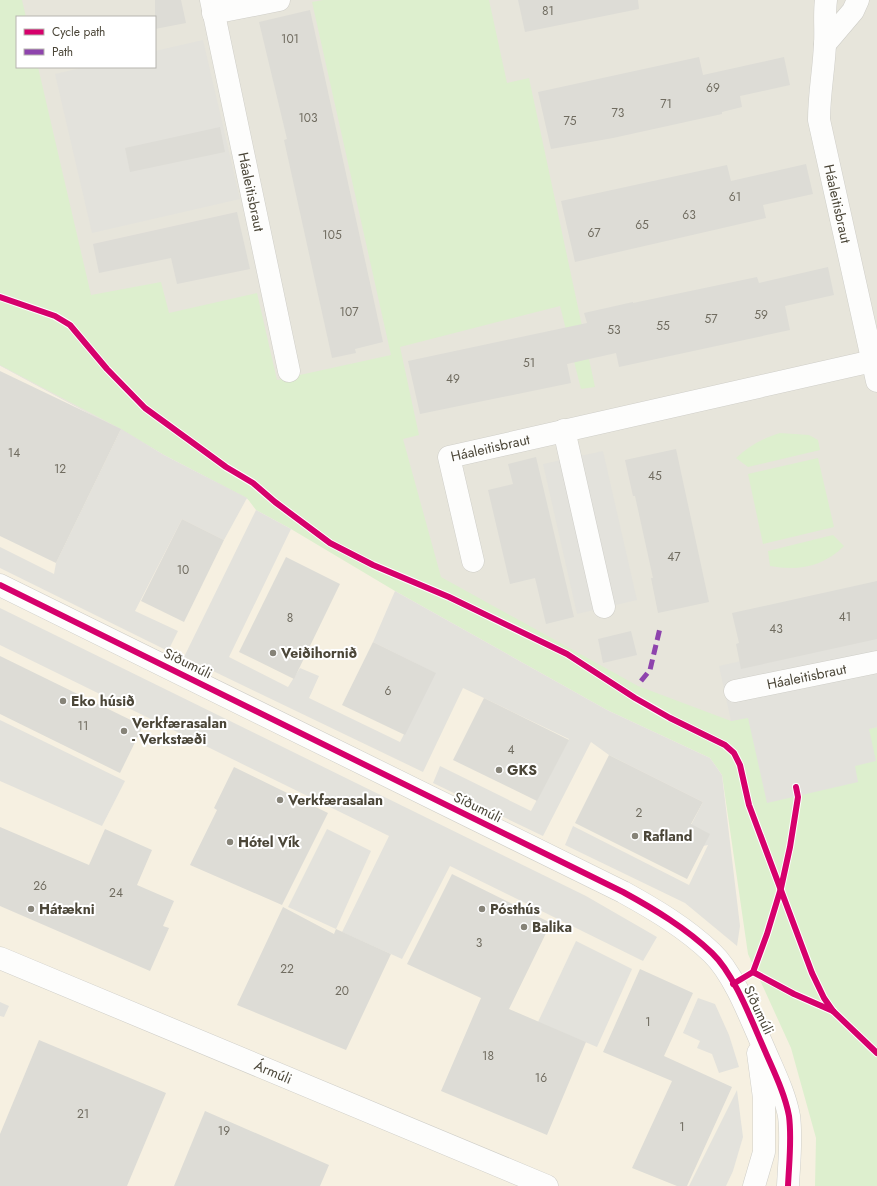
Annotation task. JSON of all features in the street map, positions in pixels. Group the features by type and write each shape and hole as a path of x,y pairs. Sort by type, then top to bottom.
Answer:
{"street":[{"name":"Háaleitisbraut","path":"279,0 212,7 288,371"},
{"name":"Háaleitisbraut","path":"473,561 449,457 564,430 876,367 819,120 820,88 825,44 824,15 826,0"},
{"path":"825,44 850,15 858,0"},
{"path":"564,430 604,606"},
{"name":"Síðumúli","path":"0,585 562,862 658,912 688,932 713,954 733,984 754,1026 779,1084 789,1116 788,1186"},
{"name":"Háaleitisbraut","path":"735,692 877,662"},
{"name":"Ármúli","path":"0,958 547,1186"},
{"name":"Síðumúli","path":"754,1026 764,1098 764,1152 754,1186"}],"shaded area":[{"path":"0,0 877,0 877,895 723,756 0,366"},
{"path":"203,40 240,199 92,233 55,74 81,68 156,68 156,51"},
{"path":"0,366 724,756 877,1186 0,1186"},
{"path":"121,429 164,455 247,498 224,540 182,519 135,611 178,631 168,651 0,568 0,547 54,574 56,563"},
{"path":"603,451 637,600 577,614 543,464"},
{"path":"256,510 291,529 229,657 288,687 300,668 319,676 309,698 400,742 435,673 373,642 395,591 607,710 710,758 722,775 740,926 737,946 685,903 565,845 573,826 689,885 708,845 703,846 709,834 691,825 703,802 609,755 591,742 543,836 433,783 440,766 531,811 569,739 463,688 423,772 184,657"},
{"path":"0,608 586,896 657,937 643,961 450,866 402,959 342,932 389,836 0,645"},
{"path":"877,630 877,727 869,729 876,761 855,766 858,782 767,803 748,718 731,721 719,666"},
{"path":"0,720 125,781 102,826 0,781"},
{"path":"327,829 371,851 336,929 288,907"},
{"path":"576,941 632,969 597,1047 538,1022"},
{"path":"698,998 715,1004 729,1035 739,1067 719,1073 712,1054 697,1048 700,1041 683,1033"},
{"path":"0,1002 9,1006 4,1017 0,1016"},
{"path":"737,1090 743,1137 733,1171 726,1186 689,1186"}],"green space":[{"path":"0,0 22,0 26,16 16,16 16,68 38,68 91,295 161,282 169,313 257,293 277,380 391,355 312,2 323,0 489,0 507,83 529,78 595,387 581,389 560,306 400,347 419,435 403,439 441,577 638,686 731,721 748,717 855,766 869,729 877,727 877,1186 815,1186 816,1138 791,1048 748,954 722,775 710,758 607,710 395,591 291,529 256,510 247,498 164,455 121,429 0,365"},
{"path":"780,433 809,435 818,440 820,450 748,467 736,458 756,443"},
{"path":"818,458 834,527 763,544 748,474"},
{"path":"833,535 844,546 828,559 810,566 790,568 770,566 768,551"}],"building":[{"path":"155,0 181,0 186,23 156,29"},
{"path":"518,0 638,0 639,9 525,32"},
{"path":"310,10 383,342 355,349 356,353 332,358 284,140 287,139 259,22"},
{"path":"699,57 703,75 784,57 790,85 740,96 742,107 722,112 722,114 613,138 551,149 538,92"},
{"path":"220,127 225,152 130,172 125,148"},
{"path":"806,164 813,194 763,205 766,218 575,262 561,201 727,165 731,181"},
{"path":"237,212 250,269 177,284 171,258 99,273 93,244"},
{"path":"828,267 834,295 785,306 790,330 619,367 616,353 567,364 571,383 420,414 408,361 587,323 584,313 633,302 757,277 759,283"},
{"path":"0,371 121,429 56,563 0,536"},
{"path":"676,449 709,602 658,613 651,578 653,578 635,496 633,496 625,460"},
{"path":"536,457 574,617 546,624 535,578 510,584 488,490 513,484 508,464"},
{"path":"182,519 224,540 184,622 141,601"},
{"path":"286,557 340,584 294,679 239,652"},
{"path":"877,581 877,639 741,669 736,644 739,643 732,613"},
{"path":"631,631 637,655 603,663 598,639"},
{"path":"373,642 436,673 405,735 342,705"},
{"path":"0,656 143,726 120,773 0,714"},
{"path":"484,698 569,740 537,801 453,760"},
{"path":"609,755 703,802 691,824 710,834 687,879 575,823"},
{"path":"234,767 328,813 282,905 190,865 217,810 214,808"},
{"path":"0,827 89,865 105,829 152,850 137,885 174,901 163,926 169,928 150,971 0,906"},
{"path":"452,874 551,923 509,1009 586,1042 547,1135 441,1091 481,998 407,964"},
{"path":"283,907 334,934 336,929 391,954 346,1050 237,1005"},
{"path":"640,969 693,993 664,1056 732,1087 687,1186 677,1186 632,1168 672,1081 603,1052"},
{"path":"39,1040 166,1093 127,1186 0,1186 0,1134"},
{"path":"205,1111 329,1165 320,1186 174,1186"}],"marked path":[{"path":"641,681 650,670 660,628"}],"cycle path":[{"path":"0,297 55,316 70,325 107,369 145,408 226,467 253,483 275,502 330,543 373,565 449,597 567,654 635,698 670,718 725,745 734,753 740,765 749,805 812,973 824,998 833,1011 877,1053"},
{"path":"0,585 623,892 681,927 712,953 728,974 749,1013 779,1083 785,1100 790,1125 788,1186"},
{"path":"733,984 753,972 767,934 781,888 790,847 798,797 796,787"},
{"path":"753,972 794,994 833,1011"}],"place":[{"name":"Veiðihornið","path":"273,653"},
{"name":"Eko húsið","path":"63,701"},
{"name":"Verkfærasalan - Verkstæði","path":"124,731"},
{"name":"GKS","path":"499,770"},
{"name":"Verkfærasalan","path":"280,800"},
{"name":"Rafland","path":"635,836"},
{"name":"Hótel Vík","path":"230,842"},
{"name":"Hátækni","path":"31,909"},
{"name":"Pósthús","path":"482,909"},
{"name":"Balika","path":"524,927"}]}
